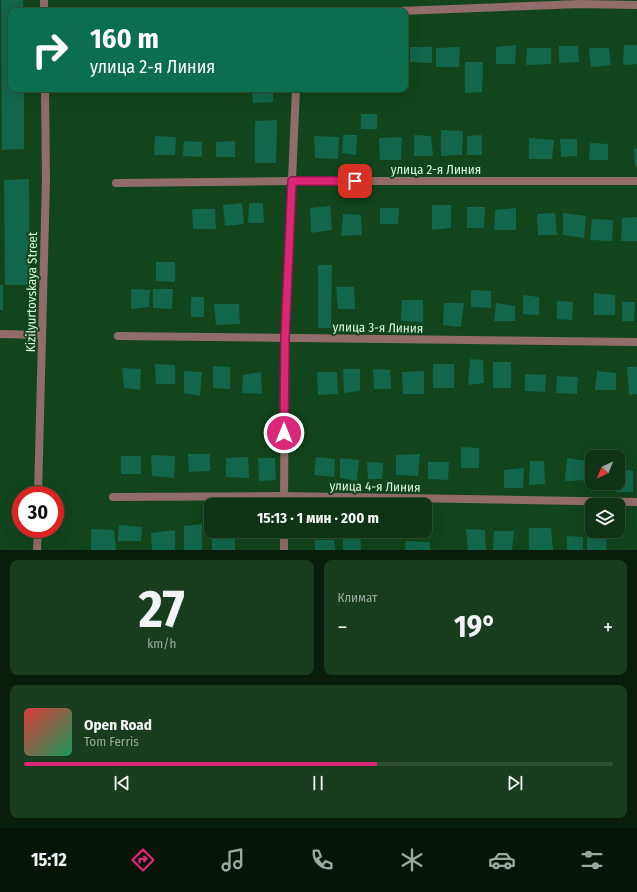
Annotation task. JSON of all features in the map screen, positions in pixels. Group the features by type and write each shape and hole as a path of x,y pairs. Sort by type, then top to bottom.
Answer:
{"street":[{"path":"408,11 580,4 637,5"},
{"name":"Kizilyurtovskaya Street","path":"38,486 46,180 45,92"},
{"path":"284,498 285,338 296,92"},
{"name":"улица 2-я Линия","path":"116,183 292,181 637,182"},
{"path":"0,334 42,336"},
{"name":"улица 3-я Линия","path":"118,336 637,342"},
{"name":"улица 4-я Линия","path":"113,497 204,499"},
{"name":"улица 4-я Линия","path":"432,501 637,502"},
{"path":"37,550 38,538"},
{"path":"284,538 284,550"}],"building":[{"path":"1,0 23,0 23,8 8,8 8,92 24,92 24,149 2,150"},
{"path":"516,45 515,64 496,64 496,47"},
{"path":"624,45 637,45 637,64 623,65"},
{"path":"559,46 578,46 579,62 559,63"},
{"path":"410,47 432,47 432,63 410,62"},
{"path":"460,47 459,67 436,67 436,48"},
{"path":"527,48 551,48 551,64 526,65"},
{"path":"589,48 609,48 611,65 591,67"},
{"path":"465,62 483,62 482,92 465,93"},
{"path":"252,92 273,92 273,102 253,103"},
{"path":"361,114 377,114 377,129 361,129"},
{"path":"277,120 276,163 255,163 255,121"},
{"path":"441,130 463,131 462,155 441,156"},
{"path":"343,135 357,135 356,155 342,153"},
{"path":"414,135 431,136 433,156 414,156"},
{"path":"482,135 482,155 467,155 467,136"},
{"path":"155,136 176,137 175,155 154,155"},
{"path":"314,136 339,137 338,159 315,158"},
{"path":"402,137 401,160 380,160 379,138"},
{"path":"529,138 554,140 552,159 529,159"},
{"path":"560,139 577,139 577,156 561,157"},
{"path":"184,141 202,142 202,157 183,156"},
{"path":"235,141 235,157 216,157 216,142"},
{"path":"590,143 608,144 608,160 589,160"},
{"path":"634,148 637,149 637,166 635,166"},
{"path":"29,179 30,285 5,285 4,180"},
{"path":"242,203 244,224 225,226 223,205"},
{"path":"249,203 263,203 264,223 248,223"},
{"path":"432,205 451,205 451,228 432,230"},
{"path":"330,206 332,230 311,233 310,208"},
{"path":"467,207 485,207 484,228 467,228"},
{"path":"380,208 399,208 398,224 380,224"},
{"path":"516,208 516,230 494,230 495,210"},
{"path":"192,209 215,209 216,229 193,229"},
{"path":"555,213 557,235 538,235 537,214"},
{"path":"563,213 586,216 584,238 563,235"},
{"path":"343,214 361,215 362,235 341,236"},
{"path":"637,217 637,241 621,241 622,218"},
{"path":"592,219 613,220 612,241 590,240"},
{"path":"156,262 175,262 175,282 156,281"},
{"path":"318,265 332,265 331,328 318,328"},
{"path":"0,285 3,285 3,310 0,310"},
{"path":"336,287 354,287 355,309 338,309"},
{"path":"131,289 150,290 149,307 131,309"},
{"path":"153,289 173,289 172,309 153,308"},
{"path":"471,290 491,291 491,308 471,307"},
{"path":"594,293 615,295 615,315 594,315"},
{"path":"523,295 539,297 539,315 523,314"},
{"path":"191,297 204,297 204,317 191,317"},
{"path":"402,300 423,300 423,322 401,321"},
{"path":"557,301 573,302 572,320 557,319"},
{"path":"622,302 635,302 634,321 622,321"},
{"path":"444,303 464,303 461,327 443,325"},
{"path":"496,303 515,306 515,321 494,321"},
{"path":"214,304 239,304 240,324 216,325"},
{"path":"470,359 483,360 484,383 468,385"},
{"path":"493,362 511,362 511,388 493,388"},
{"path":"155,364 175,365 175,384 156,384"},
{"path":"433,364 454,364 454,388 433,388"},
{"path":"213,366 230,367 230,389 213,388"},
{"path":"627,367 637,367 637,394 629,395"},
{"path":"122,368 141,369 140,390 124,388"},
{"path":"343,369 360,369 360,391 344,393"},
{"path":"373,369 390,370 391,389 374,389"},
{"path":"184,371 202,372 200,396 184,393"},
{"path":"424,371 424,394 403,394 402,372"},
{"path":"597,371 616,373 616,390 595,390"},
{"path":"261,372 262,394 242,393 243,375"},
{"path":"317,372 337,372 338,394 318,395"},
{"path":"525,374 546,375 545,392 525,391"},
{"path":"557,376 578,377 577,394 556,393"},
{"path":"461,447 479,448 479,468 461,468"},
{"path":"188,454 210,454 210,471 189,472"},
{"path":"420,454 418,476 396,475 396,455"},
{"path":"151,455 175,456 174,478 152,476"},
{"path":"121,456 141,456 141,474 121,474"},
{"path":"248,457 249,478 226,477 226,458"},
{"path":"316,457 335,459 334,477 314,475"},
{"path":"258,458 275,458 276,480 259,481"},
{"path":"340,458 359,460 357,481 340,478"},
{"path":"567,458 585,461 585,480 565,481"},
{"path":"530,461 544,461 545,484 529,485"},
{"path":"367,462 383,463 382,479 368,479"},
{"path":"428,462 449,462 448,480 428,479"},
{"path":"524,468 523,488 504,488 504,470"},
{"path":"625,470 633,471 633,492 616,492 616,490 625,490"},
{"path":"202,524 202,550 184,550 184,526"},
{"path":"119,525 142,527 141,541 118,541"},
{"path":"529,528 551,528 553,550 529,550"},
{"path":"91,529 114,530 116,550 91,550"},
{"path":"466,529 485,530 486,550 468,550"},
{"path":"175,530 175,550 152,550 151,533"},
{"path":"494,531 514,531 512,550 493,550"},
{"path":"567,536 583,537 583,550 567,550"},
{"path":"212,538 235,538 235,550 212,550"},
{"path":"343,538 360,538 361,550 343,550"},
{"path":"587,538 607,538 606,550 587,550"},
{"path":"315,540 334,540 335,550 315,550"},
{"path":"406,541 430,542 430,550 405,550"}],"route":[{"path":"284,433 285,338 292,181 355,181"}]}
